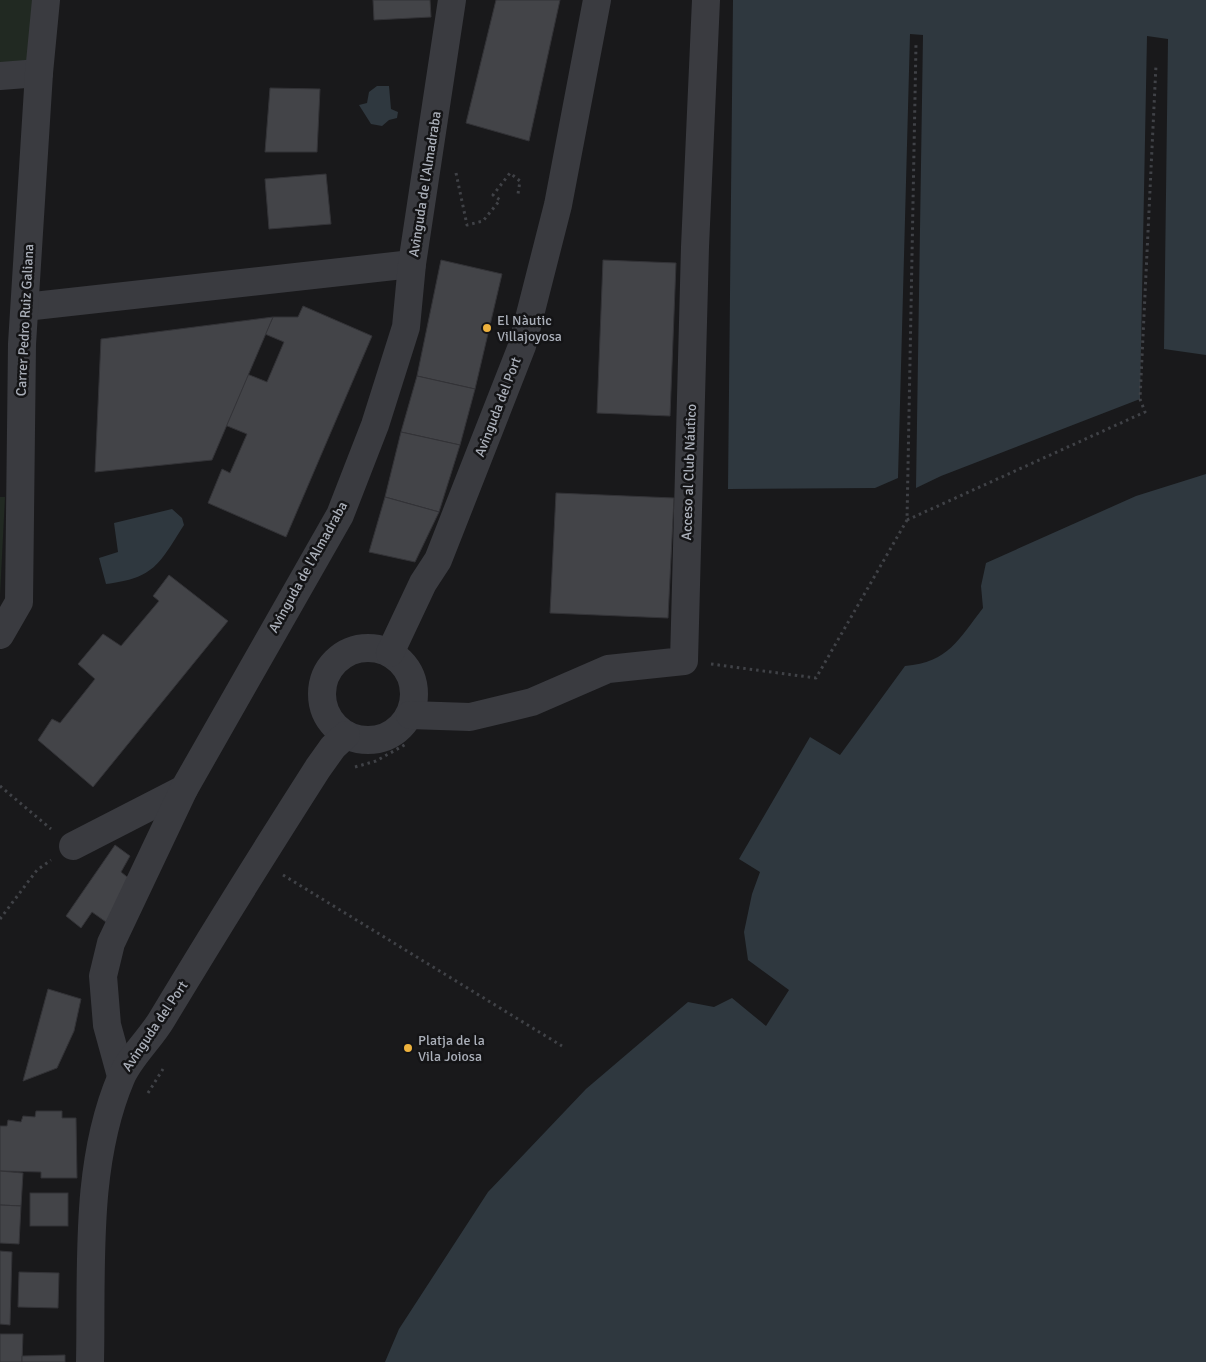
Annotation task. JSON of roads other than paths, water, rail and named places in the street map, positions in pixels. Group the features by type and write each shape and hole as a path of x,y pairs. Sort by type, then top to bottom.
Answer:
{"street":[{"name":"Carrer Pedro Ruiz Galiana","path":"0,635 19,602 22,344 39,73 46,0"},
{"name":"Avinguda de l'Almadraba","path":"121,1076 107,1025 103,976 111,943 184,789 340,515 375,425 406,327 412,264 452,0"},
{"name":"Avinguda del Port","path":"390,653 423,583 438,560 522,346 558,205 597,0"},
{"name":"Acceso al Club Náutico","path":"412,727 470,717 532,702 608,669 684,661 695,247 706,0"},
{"path":"0,76 39,73"},
{"path":"25,307 412,264"},
{"path":"362,648 376,648 390,653 402,662 410,674 414,687 412,727 401,727 389,736 375,740 360,740 346,735 334,726 326,714 322,693 327,672 336,660 348,652 362,648"},
{"name":"Avinguda del Port","path":"90,1362 92,1231 95,1179 104,1133 121,1076 158,1027 211,937 318,768 332,747 346,735"},
{"path":"73,846 184,789"}],"place":[{"name":"El Nàutic Villajoyosa","path":"487,328"},
{"name":"Platja de la Vila Joiosa","path":"408,1048"}]}
